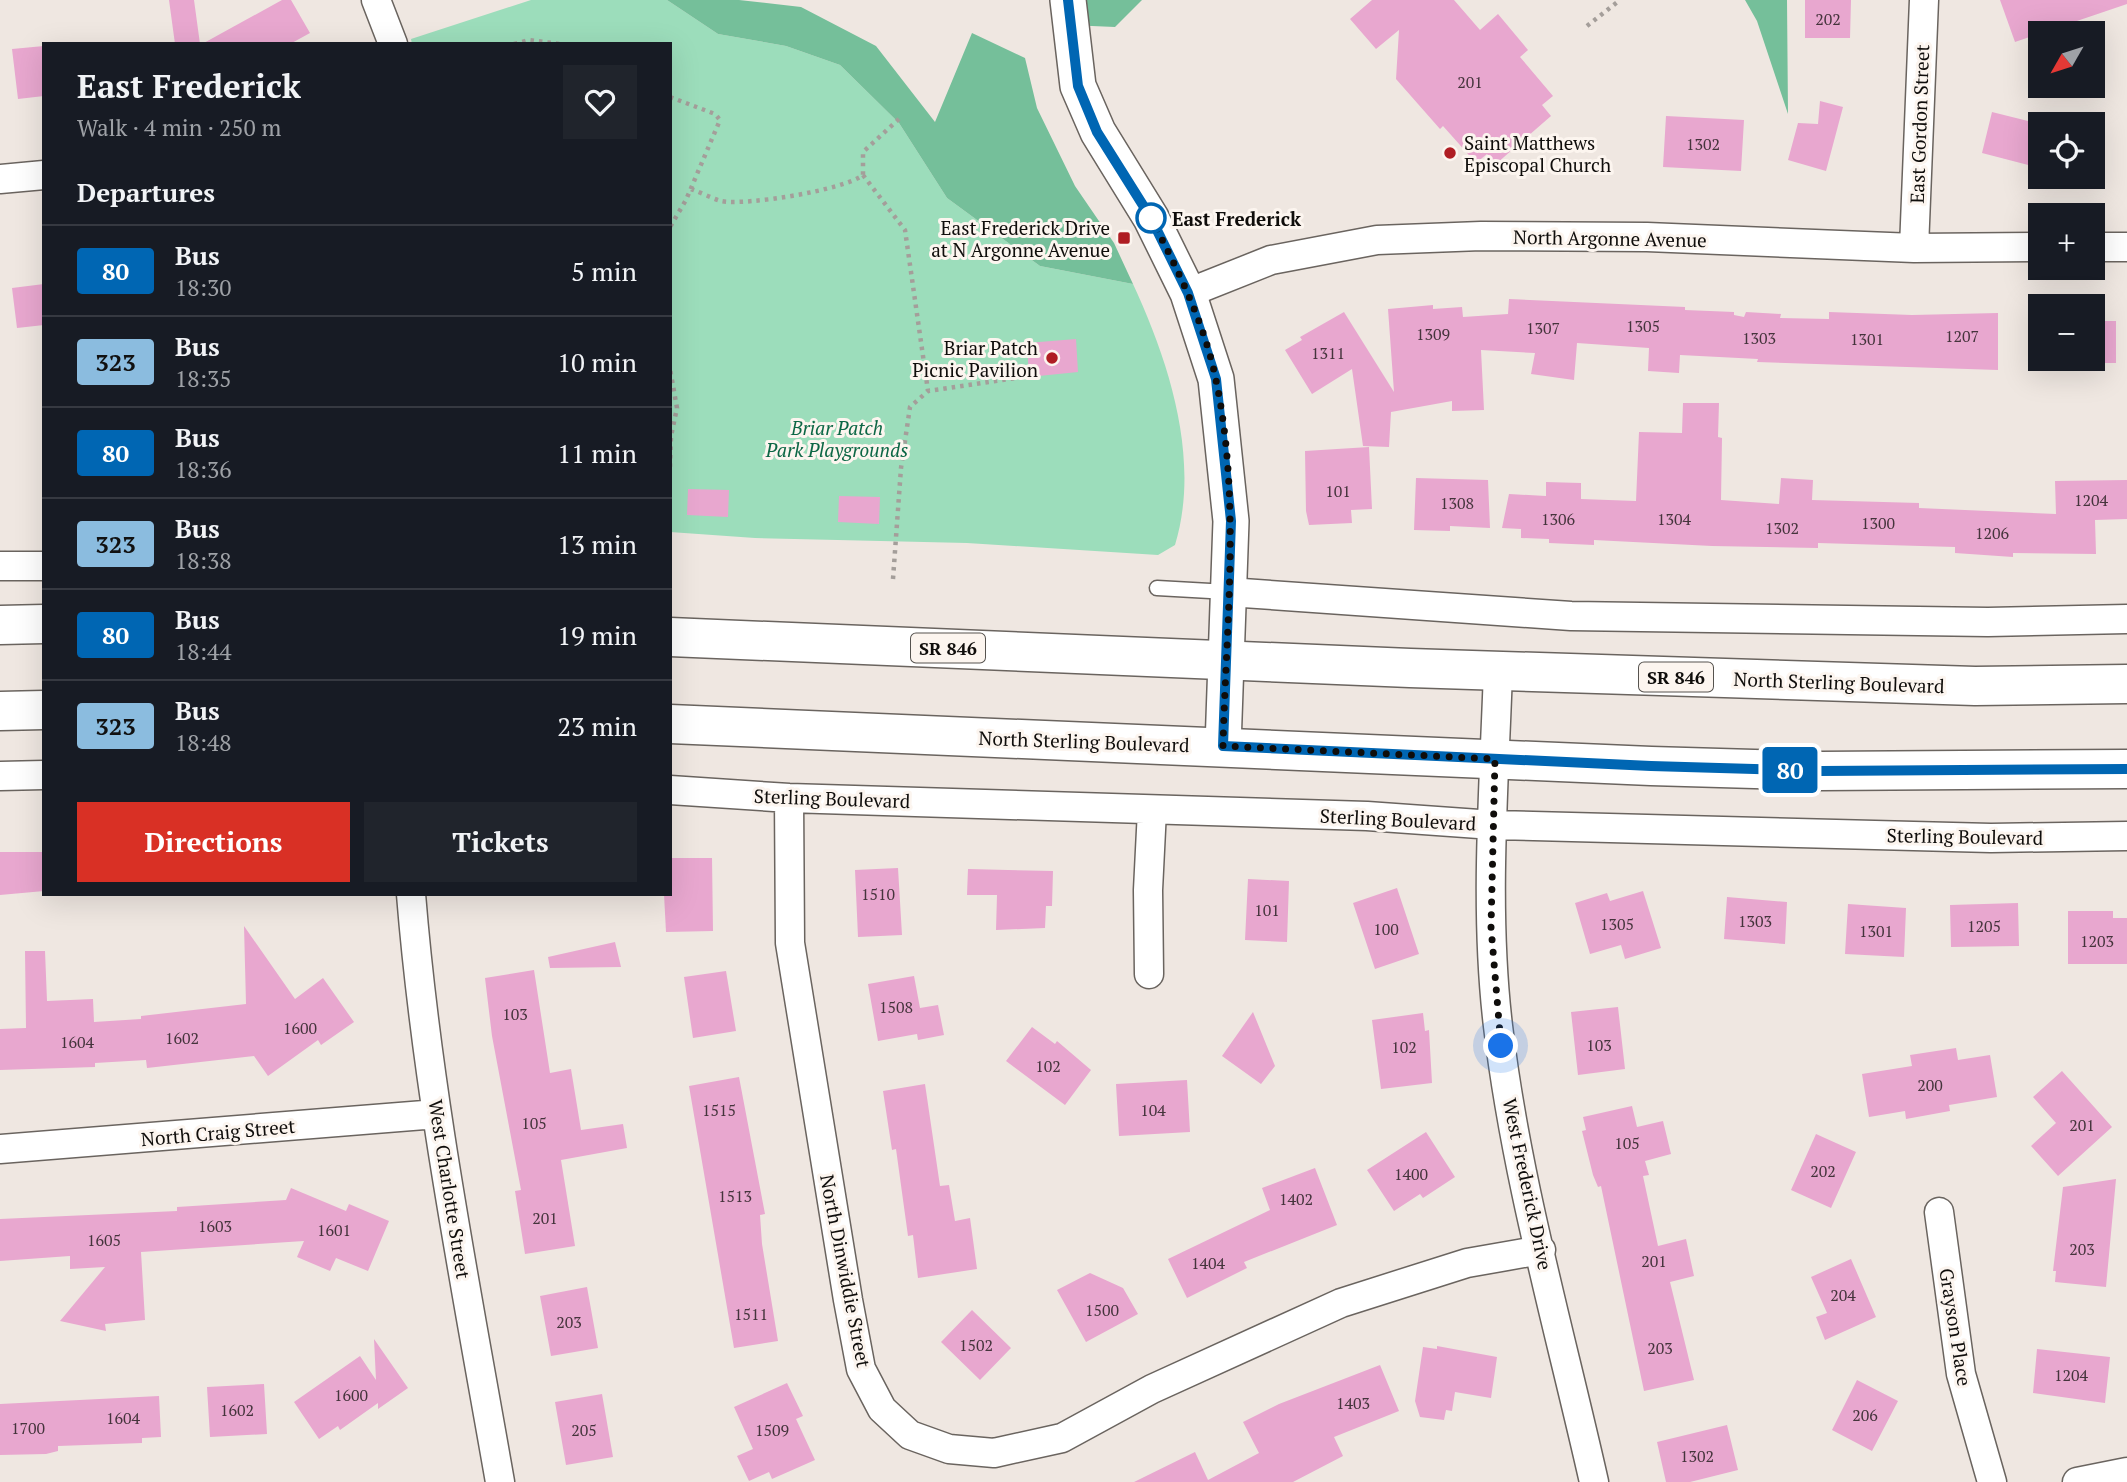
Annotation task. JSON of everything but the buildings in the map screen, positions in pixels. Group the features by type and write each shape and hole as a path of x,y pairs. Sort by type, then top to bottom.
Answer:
{"main road":[{"path":"0,625 42,624"},
{"name":"North Sterling Boulevard","path":"672,637 1498,671 1975,686 2127,684"},
{"path":"0,711 42,710"},
{"name":"North Sterling Boulevard","path":"672,724 1821,771 2127,769"}],"street":[{"path":"376,0 392,42"},
{"path":"1068,0 1078,86 1097,132 1151,218 1188,293 1216,379 1231,521 1223,746"},
{"name":"East Gordon Street","path":"1914,248 1924,0"},
{"path":"0,179 42,175"},
{"name":"North Argonne Avenue","path":"1188,293 1271,260 1377,240 1481,236 1647,237 1914,248 2028,247"},
{"path":"2105,247 2127,247"},
{"path":"0,566 42,566"},
{"path":"1228,592 1571,616 1988,622 2127,619"},
{"name":"West Frederick Drive","path":"1498,671 1492,936 1498,1026 1524,1174 1594,1482"},
{"path":"0,776 42,775"},
{"name":"Sterling Boulevard","path":"672,790 789,798 1367,816 1493,825 1990,838 2127,836"},
{"name":"North Dinwiddie Street","path":"789,798 790,943 861,1369 882,1409 910,1435 949,1449 994,1453 1062,1438 1152,1389 1341,1303 1467,1263 1541,1251"},
{"path":"1149,974 1148,890 1152,810"},
{"name":"West Charlotte Street","path":"411,896 417,968 437,1114 500,1482"},
{"name":"North Craig Street","path":"0,1149 437,1114"},
{"name":"Grayson Place","path":"1939,1212 1961,1374 1992,1482"},
{"path":"2077,1482 2127,1472"}],"lane":[{"path":"1157,587 1228,592"}],"path":[{"path":"1587,26 1620,0"},
{"path":"522,42 544,42"},
{"path":"672,98 715,114 720,120 719,128 691,189 672,223"},
{"path":"900,118 863,152 863,175 905,230 929,391"},
{"path":"691,189 721,201 741,202 822,190 863,175"},
{"path":"893,579 901,467 911,407 929,391 1022,377"},
{"path":"672,380 677,408 672,431"}],"green space":[{"name":"Briar Patch Park Playgrounds","path":"531,0 667,0 718,34 786,46 840,65 899,123 947,198 1040,266 1133,284 1169,378 1183,445 1182,512 1175,545 1158,555 967,543 755,538 672,532 672,42 412,42 411,39"},
{"path":"667,0 739,0 801,7 876,46 935,122 972,33 1025,58 1037,108 1075,186 1114,243 1133,284 1040,266 947,198 899,123 840,65 786,46 718,34"},
{"path":"1068,0 1142,0 1115,27 1069,25"},
{"path":"1745,0 1787,0 1788,114 1757,21"}],"bus line":[{"name":"80","path":"1068,0 1078,86 1097,132 1151,218 1188,293 1216,379 1225,444 1231,521 1223,746 1651,766 1821,771 2127,769"}],"place":[{"name":"Saint Matthews Episcopal Church","path":"1450,153"},
{"name":"East Frederick","path":"1151,218"},
{"name":"East Frederick Drive at N Argonne Avenue","path":"1124,238"},
{"name":"Briar Patch Picnic Pavilion","path":"1052,358"}],"route":[{"path":"1151,218 1188,293 1216,379 1225,444 1231,521 1223,746 1495,759 1490,882 1492,949 1501,1046"}]}
